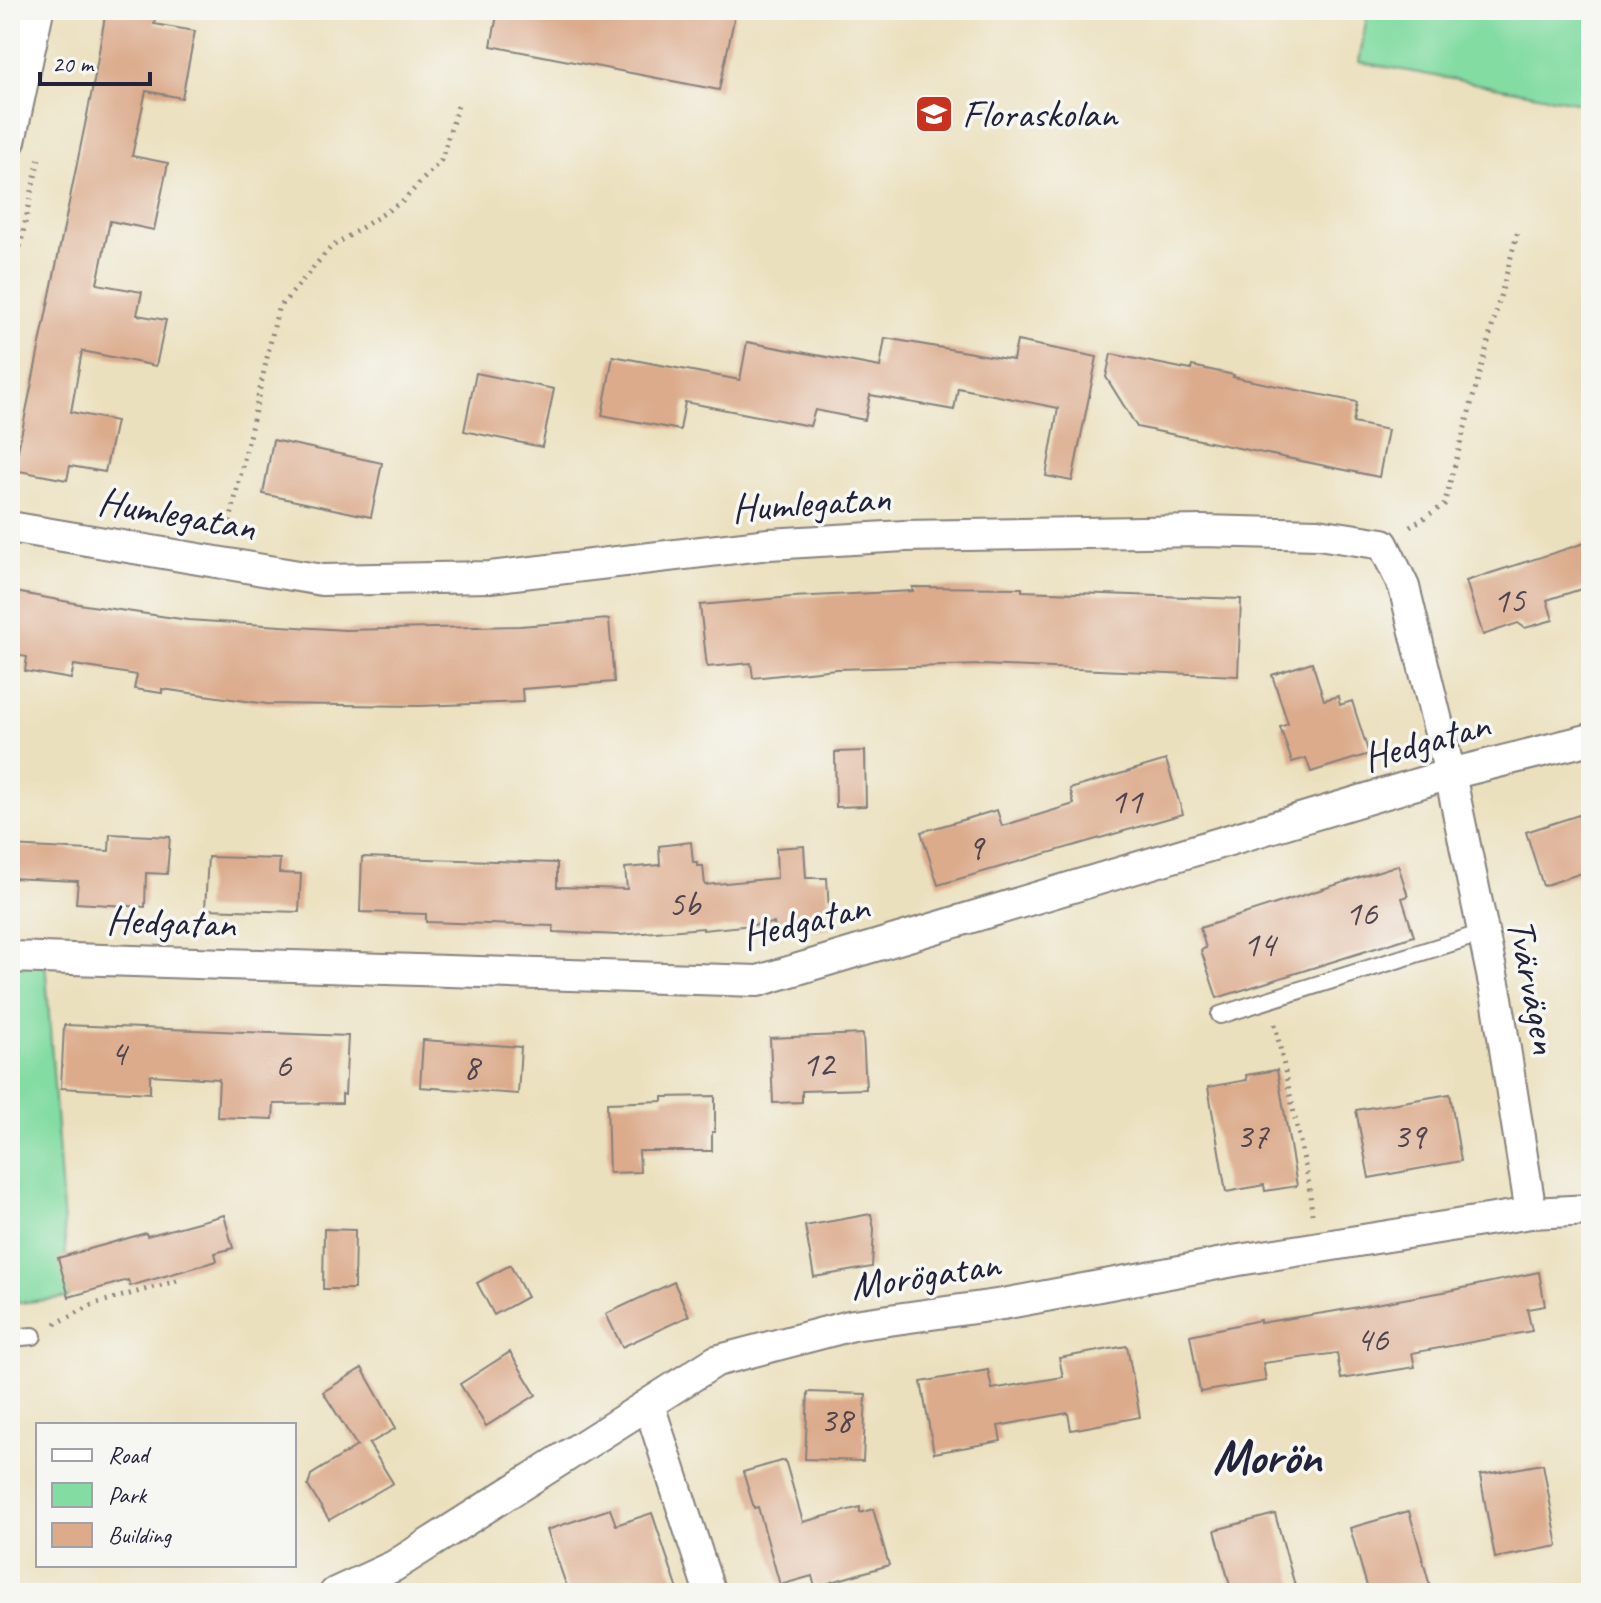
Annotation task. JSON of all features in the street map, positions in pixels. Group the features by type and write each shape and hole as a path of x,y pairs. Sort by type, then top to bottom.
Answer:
{"street":[{"path":"10,141 38,10"},
{"name":"Humlegatan","path":"10,527 322,580 490,577 769,544 904,536 1202,531 1318,534 1383,544"},
{"path":"1383,544 1404,587 1450,774"},
{"name":"Hedgatan","path":"10,957 758,981 1450,774 1591,739"},
{"name":"Tvärvägen","path":"1450,774 1497,998 1531,1213"},
{"name":"Morögatan","path":"335,1593 394,1566 716,1361 853,1325 1003,1304 1531,1213 1591,1210"},
{"path":"649,1405 710,1593"}],"lane":[{"path":"1220,1015 1483,933"},
{"path":"10,1338 33,1336"}],"path":[{"path":"221,563 278,309 330,248 403,201 441,160 458,105"},
{"path":"1383,544 1444,505 1518,231"},
{"path":"1270,999 1309,1184 1316,1248"},
{"path":"33,1336 94,1304 180,1280"}],"green space":[{"path":"1368,10 1591,10 1591,105 1359,62"},
{"path":"10,957 45,958 69,1297 10,1304"}],"building":[{"path":"106,10 157,10 154,24 195,31 182,98 146,91 132,156 168,163 154,230 110,221 97,284 142,292 137,315 166,320 156,366 82,351 71,412 116,421 105,472 70,466 67,480 14,470"},
{"path":"498,10 736,10 719,90 491,46"},
{"path":"885,338 1013,360 1017,341 1097,357 1072,481 1046,476 1058,408 958,388 954,410 870,395 865,420 815,410 810,426 685,402 680,430 602,415 613,356 740,380 747,342 880,367"},
{"path":"1111,354 1191,370 1192,366 1357,402 1353,423 1388,430 1379,477 1137,427 1106,377"},
{"path":"476,373 554,389 542,447 464,431"},
{"path":"273,440 382,463 371,517 263,494"},
{"path":"1591,541 1591,586 1547,600 1553,620 1525,628 1518,623 1483,635 1466,581"},
{"path":"912,587 1022,588 1022,591 1241,599 1238,676 982,665 836,669 753,678 751,663 707,667 700,605 913,591"},
{"path":"10,591 188,620 345,630 520,626 609,619 614,682 522,689 523,702 419,706 267,704 162,689 162,693 134,689 137,675 74,665 71,679 25,671 27,657 10,654"},
{"path":"1312,662 1324,700 1338,696 1340,705 1352,701 1369,754 1311,772 1306,758 1292,762 1280,727 1288,724 1272,675"},
{"path":"865,751 866,806 836,807 835,752"},
{"path":"1166,760 1183,814 938,885 921,832 997,810 1002,826 1074,804 1070,789"},
{"path":"1591,811 1591,870 1543,886 1526,832"},
{"path":"110,834 170,837 167,874 146,873 145,907 76,903 78,881 10,878 10,846 109,851"},
{"path":"691,842 693,862 703,866 705,885 777,878 776,848 804,846 806,878 827,878 830,929 775,931 774,923 619,935 553,932 553,926 426,922 426,914 360,912 362,857 557,863 557,887 627,889 625,868 660,865 659,846"},
{"path":"208,857 280,859 279,873 301,874 299,912 205,909"},
{"path":"1398,865 1408,896 1402,898 1414,936 1217,998 1201,950 1206,948 1200,928"},
{"path":"64,1025 348,1036 345,1095 342,1094 342,1103 274,1104 273,1119 217,1117 219,1079 150,1075 150,1093 61,1088"},
{"path":"863,1034 866,1089 802,1091 802,1102 773,1103 770,1038"},
{"path":"423,1040 521,1047 518,1094 420,1087"},
{"path":"1277,1070 1297,1186 1265,1191 1264,1185 1226,1192 1208,1087 1247,1080 1246,1075"},
{"path":"1450,1094 1461,1161 1369,1178 1356,1110"},
{"path":"715,1096 712,1151 639,1151 640,1172 609,1173 607,1103"},
{"path":"871,1214 874,1229 872,1267 814,1277 805,1226"},
{"path":"224,1215 233,1248 215,1253 217,1261 130,1286 128,1280 69,1297 58,1258"},
{"path":"324,1229 355,1230 354,1289 323,1289"},
{"path":"510,1265 527,1297 494,1315 477,1283"},
{"path":"1539,1272 1545,1306 1527,1309 1532,1331 1412,1353 1415,1367 1341,1379 1337,1353 1263,1363 1266,1381 1200,1392 1190,1335 1260,1320 1260,1323 1449,1291"},
{"path":"674,1282 689,1316 622,1347 606,1314"},
{"path":"1127,1346 1140,1417 1071,1430 1068,1413 998,1426 1001,1441 934,1453 921,1382 988,1370 992,1389 1063,1377 1059,1358"},
{"path":"510,1352 536,1395 486,1426 460,1384"},
{"path":"362,1368 396,1428 369,1444 393,1483 329,1520 308,1486 311,1475 357,1446 323,1392"},
{"path":"808,1392 866,1394 863,1461 805,1459"},
{"path":"785,1460 803,1522 860,1507 860,1513 873,1509 889,1565 815,1587 812,1576 780,1585 758,1507 754,1508 743,1472"},
{"path":"1543,1464 1558,1546 1495,1558 1480,1475"},
{"path":"610,1509 616,1525 652,1513 679,1593 569,1593 547,1530"},
{"path":"1409,1511 1432,1593 1369,1593 1350,1528"},
{"path":"1275,1514 1297,1593 1232,1593 1215,1530"}],"place":[{"name":"Floraskolan","path":"934,114"}],"district":[{"name":"Morön","path":"1267,1457"}]}
